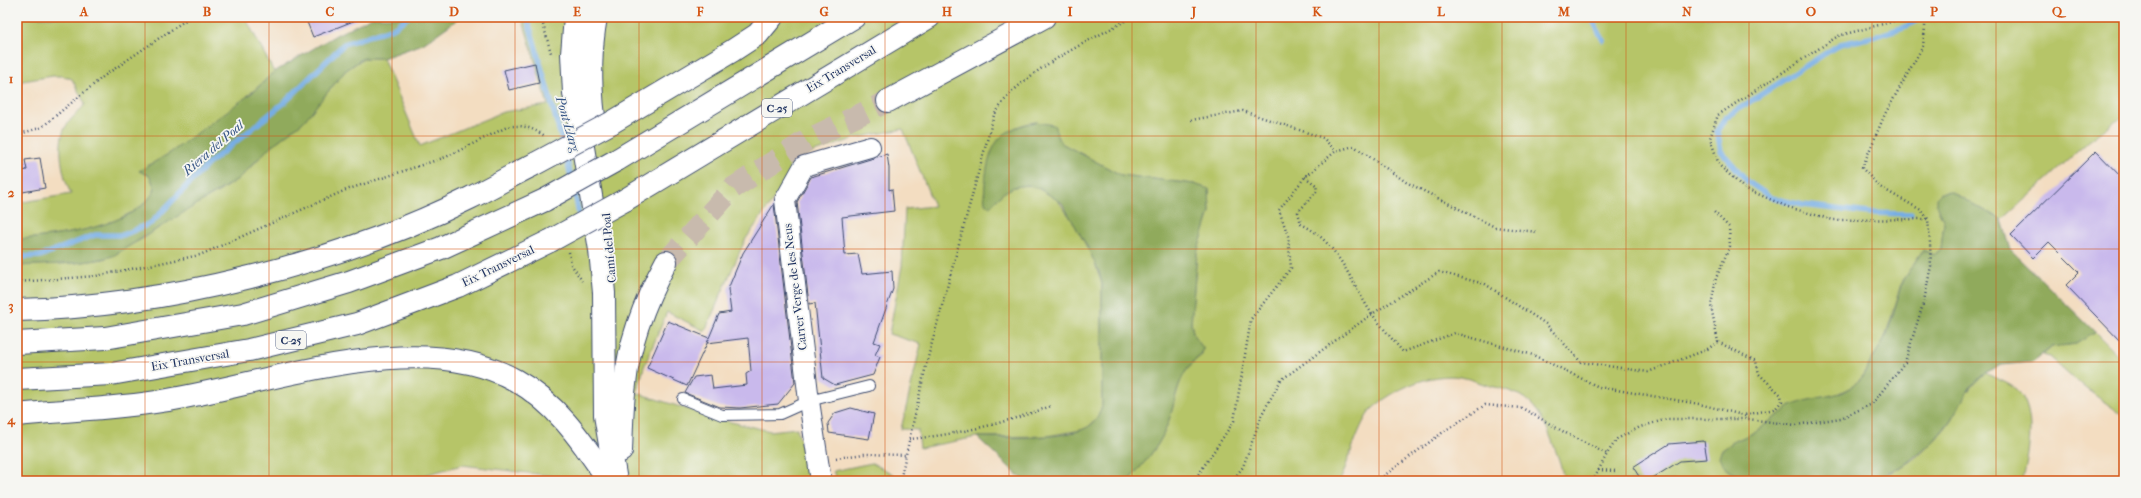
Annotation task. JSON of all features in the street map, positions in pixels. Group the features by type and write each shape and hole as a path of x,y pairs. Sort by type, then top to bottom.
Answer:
{"main road":[{"name":"Camí del Poal","path":"581,17 602,120 613,301 612,399 621,451 630,481"},
{"name":"Camí del Poal","path":"581,17 572,54 574,93 600,250 604,293 605,415 616,481"},
{"path":"17,310 122,302 207,286 295,264 397,229 469,199 531,166 602,120 732,51 758,34 772,17"},
{"path":"17,343 105,338 243,314 349,282 434,251 545,200 617,160 854,17"},
{"name":"Eix Transversal","path":"17,379 111,374 249,350 357,324 458,286 559,245 625,200 929,17"},
{"path":"888,101 1044,17"},
{"path":"621,451 624,384 628,362 648,294 666,262"},
{"path":"17,415 162,402 336,365 388,358 446,358 482,367 515,380 547,402 572,429 609,481"}],"street":[{"name":"Carrer Verge de les Neus","path":"821,481 809,401 785,200 804,166 870,147"}],"lane":[{"path":"683,399 722,415 780,414 809,401 869,386"}],"path":[{"path":"17,135 42,127 104,76 190,17"},
{"path":"900,481 908,439 927,361 994,115 1013,91 1035,74 1070,51 1132,17"},
{"path":"1909,17 1838,36 1718,115 1710,132 1710,138 1718,165 1744,188 1788,207 1833,220 1928,219"},
{"path":"1593,481 1607,454 1617,439 1640,427 1667,418 1748,418 1796,425 1842,418 1872,404 1905,362 1924,301 1931,266 1928,219 1921,210 1880,187 1862,168 1885,114 1923,46 1926,17"},
{"path":"1190,120 1243,111 1323,138 1336,151"},
{"path":"17,282 96,276 200,255 346,190 446,158 507,127 517,125 531,127 548,138"},
{"path":"1194,481 1234,421 1252,319 1291,268 1288,236 1279,210 1305,177 1336,151 1354,146 1406,182 1495,227 1537,232"},
{"path":"1305,177 1316,185 1317,191 1298,212 1301,224 1313,230 1344,265 1372,314 1403,352 1454,333 1533,355 1599,388 1699,404 1743,415 1748,418"},
{"path":"1714,212 1729,227 1730,246 1716,278 1711,306 1718,342"},
{"path":"559,245 582,281 604,293"},
{"path":"1232,481 1243,467 1262,414 1281,380 1372,314 1439,272 1485,284 1546,324 1581,362 1648,372 1706,350 1718,342"},
{"path":"1718,342 1756,361 1759,374 1781,395 1782,401 1776,408 1743,415"},
{"path":"1377,481 1446,430 1485,405 1522,408 1571,436 1607,454"},
{"path":"908,439 931,437 1023,417 1051,406"},
{"path":"818,461 864,454 905,455"},
{"path":"1598,470 1617,471"}],"green space":[{"path":"17,17 245,17 274,72 243,100 210,126 158,161 140,171 150,176 155,189 146,202 132,212 114,221 94,228 51,236 17,239 17,203 71,194 63,171 61,152 62,135 67,124 85,104 72,79 63,76 53,76 17,82"},
{"path":"372,17 461,17 423,44 383,58 364,58 360,60 345,71 303,122 270,147 238,179 113,256 78,263 17,266 17,239 51,236 94,228 114,221 132,212 146,202 155,189 150,176 139,171 170,153 253,92 274,72 336,35"},
{"path":"522,17 2124,17 2124,115 2089,141 2002,220 1951,192 1936,204 1944,222 1941,249 1934,255 1923,250 1904,278 1884,340 1862,376 1853,386 1835,395 1810,400 1791,406 1753,433 1733,442 1721,451 1726,469 1732,473 1764,481 1563,481 1560,463 1547,428 1538,412 1529,402 1511,391 1461,377 1449,376 1425,380 1402,389 1372,409 1367,415 1358,433 1340,481 1128,481 1150,456 1159,443 1170,417 1181,379 1193,363 1202,355 1203,348 1194,336 1191,323 1197,253 1210,212 1209,190 1194,184 1121,175 1061,143 1055,131 1036,122 1014,128 1000,141 991,166 984,196 998,197 1008,189 1021,185 1034,186 1057,199 1072,220 1094,260 1102,284 1102,405 1098,418 1088,427 1081,430 1047,436 977,437 920,448 918,430 901,429 921,344 889,334 902,266 905,209 934,206 903,129 856,138 805,155 745,240 705,331 667,312 644,367 637,393 718,419 770,431 797,428 812,481 579,481 578,479 462,465 402,481 17,481 17,266 75,263 104,259 146,237 172,218 220,191 242,176 270,147 303,122 345,71 364,58 383,58 420,146 503,112 548,105"},
{"path":"1036,122 1054,125 1061,143 1121,175 1194,184 1209,189 1210,212 1197,253 1191,324 1194,336 1203,348 1201,355 1192,363 1181,380 1163,436 1150,456 1128,481 1024,481 977,437 1037,437 1070,433 1083,429 1092,424 1100,413 1102,405 1102,284 1099,272 1088,248 1062,203 1040,189 1028,185 1014,187 1003,193 990,207 985,203 986,172 990,156 999,138 1020,126"},
{"path":"1951,192 2002,220 2011,250 2095,332 2076,344 2052,347 2032,362 2001,365 1985,373 1971,386 1950,421 1933,442 1904,465 1878,477 1850,481 1764,481 1732,473 1726,469 1719,458 1721,451 1733,442 1753,433 1791,406 1804,401 1841,393 1853,386 1862,377 1887,334 1904,278 1923,250 1934,255 1941,249 1944,222 1936,204 1936,198 1941,193"},
{"path":"2095,332 2124,361 2124,416 2085,388 2050,357 2043,355 2052,347 2076,344"},
{"path":"1985,373 2015,388 2024,400 2028,411 2030,434 2023,481 1850,481 1874,478 1888,474 1899,469 1919,455 1937,438 1951,420 1970,389"},
{"path":"872,463 893,474 892,481 837,481 833,471"}],"building":[{"path":"305,17 361,17 361,18 313,37"},
{"path":"535,63 539,83 509,90 504,70"},
{"path":"2096,151 2124,180 2124,345 2066,285 2079,272 2049,242 2033,258 2011,235"},
{"path":"887,154 889,168 889,190 892,189 894,211 842,217 845,255 858,254 862,274 892,271 893,289 874,342 880,344 875,355 880,357 873,375 835,385 823,378 815,303 809,304 797,202 811,177"},
{"path":"40,158 45,188 17,193 17,172 27,170 25,160"},
{"path":"774,204 795,383 778,404 740,408 720,407 685,393 694,377 711,375 713,389 747,385 746,374 751,371 748,338 707,343 687,386 647,368 668,321 709,338 719,314 731,312 728,289 743,253"},
{"path":"851,408 874,414 869,439 829,433 828,423 835,413"},
{"path":"1704,441 1707,459 1680,461 1648,481 1642,481 1633,467 1669,444"}],"waterway":[{"name":"Riera del Poal","path":"17,257 40,256 95,235 123,235 151,223 208,164 285,102 344,44 393,28 408,17"},
{"name":"Pont Llarg","path":"527,17 563,144"},
{"path":"1591,17 1603,40"},
{"path":"1911,214 1869,213 1803,205 1772,198 1748,182 1721,151 1717,131 1726,117 1840,44 1873,37 1907,26 1919,19"},
{"name":"Pont Llarg","path":"565,152 572,181"},
{"name":"Pont Llarg","path":"574,189 580,220"}],"tunnel":[{"path":"666,262 733,188 807,140 888,101"}]}
